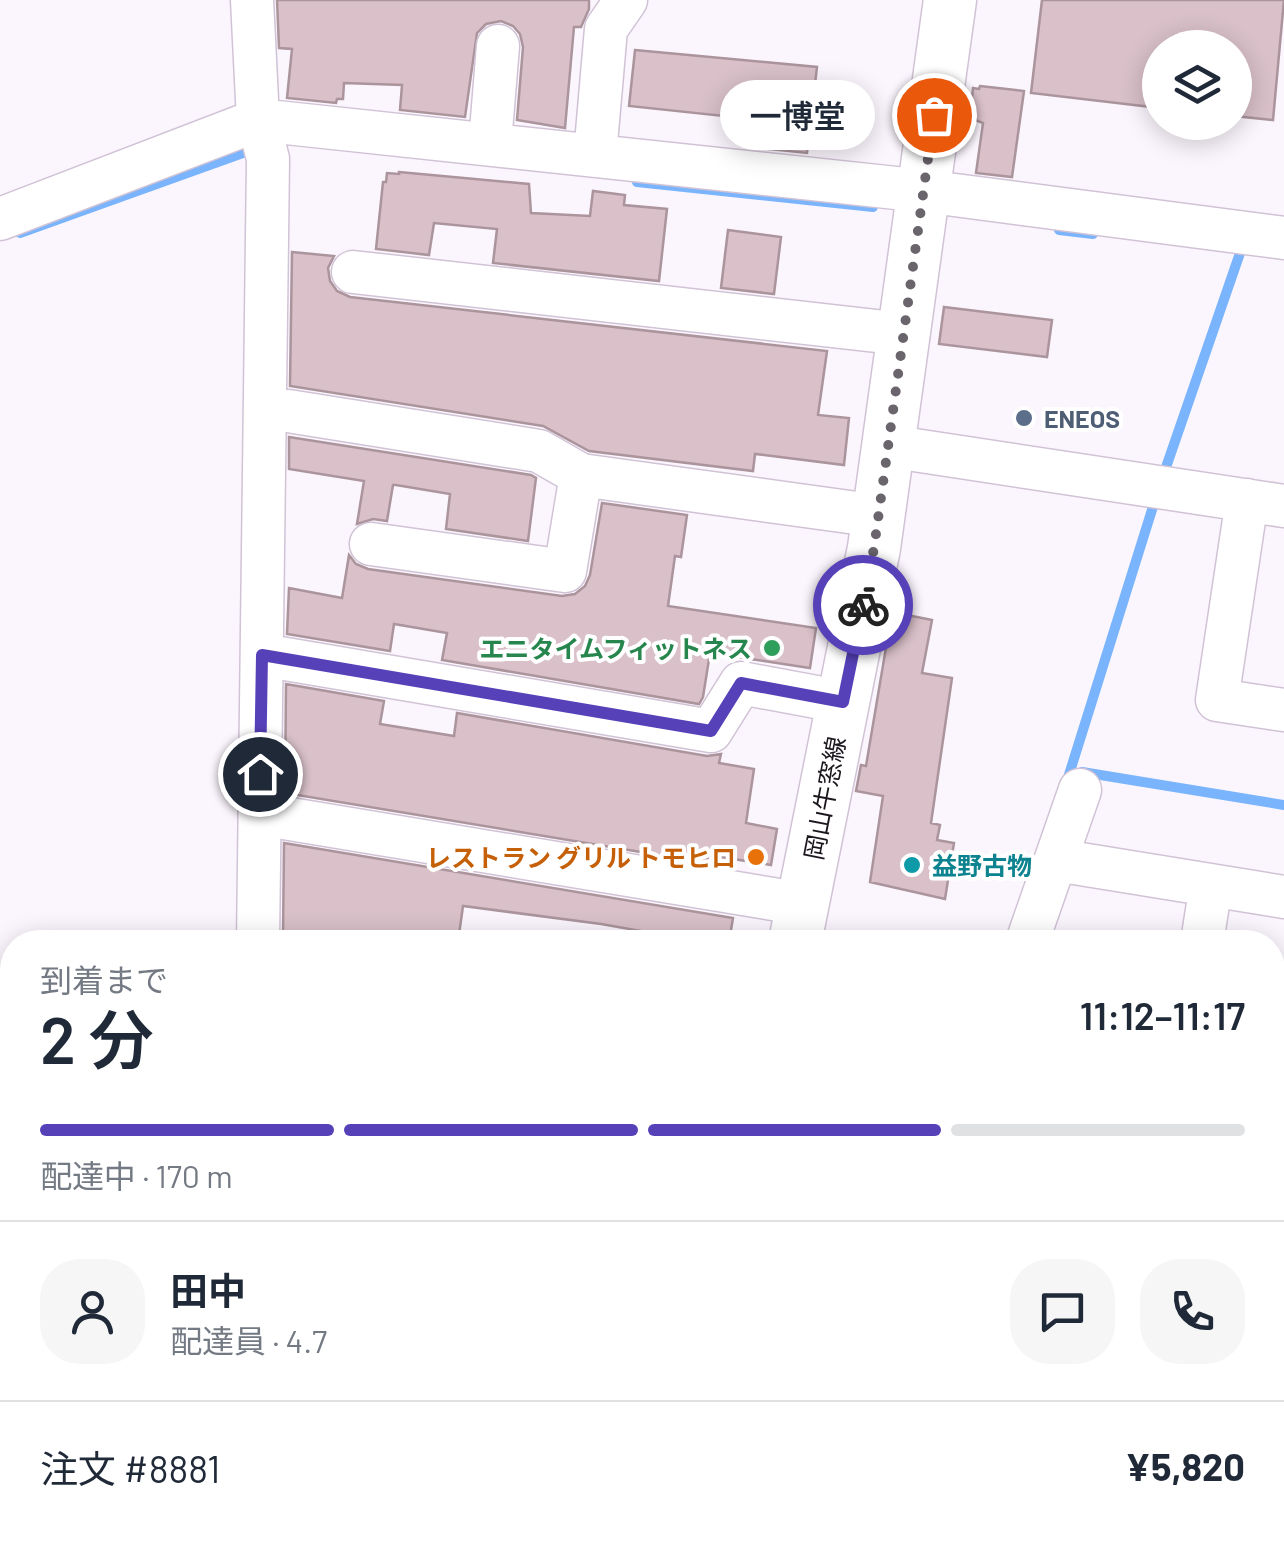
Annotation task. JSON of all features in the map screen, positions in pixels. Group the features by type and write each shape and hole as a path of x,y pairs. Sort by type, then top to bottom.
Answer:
{"main road":[{"name":"岡山牛窓線","path":"799,923 878,516 950,0"}],"street":[{"path":"252,0 263,138 258,930"},
{"path":"595,155 606,29 626,0"},
{"path":"490,143 498,46"},
{"path":"0,219 263,138 490,143 924,191 1284,238"},
{"path":"353,272 904,334"},
{"path":"288,411 539,451 581,475 878,516"},
{"path":"888,446 1265,503 1217,700 1284,710"},
{"path":"371,544 565,570 581,475"},
{"path":"262,655 711,731 741,683 843,702"},
{"path":"1031,930 1080,790"},
{"path":"260,814 799,923"},
{"path":"1056,860 1284,897"},
{"path":"1204,930 1212,885"}],"building":[{"path":"277,0 589,0 581,27 574,27 565,128 517,120 523,47 520,34 501,21 486,24 477,33 465,117 400,110 402,85 344,83 343,99 336,103 287,98 292,49 279,48"},
{"path":"1042,0 1284,0 1273,120 1252,118 1252,30 1142,30 1142,106 1031,93"},
{"path":"635,50 817,67 807,153 759,148 762,120 629,106"},
{"path":"973,88 1024,91 1012,177 976,173 983,123 970,118"},
{"path":"387,173 529,184 531,213 590,216 593,191 625,195 624,205 667,209 659,281 493,263 497,229 434,223 429,255 376,249 383,182"},
{"path":"728,230 781,237 774,294 721,288"},
{"path":"292,252 334,256 328,268 330,281 337,291 350,297 827,351 818,415 849,418 844,465 755,454 753,471 589,451 543,426 290,386"},
{"path":"944,307 1052,320 1047,357 939,344"},
{"path":"289,437 531,475 536,478 528,541 446,529 450,494 396,485 387,521 373,519 357,524 364,481 289,469"},
{"path":"602,503 687,515 681,557 675,556 668,606 816,628 810,668 710,653 699,704 442,660 447,633 394,624 390,651 287,634 289,588 342,598 349,555 356,564 368,569 562,596 575,594 590,575"},
{"path":"892,612 932,620 922,673 952,678 931,823 940,825 937,840 954,843 945,899 870,882 883,796 856,791 861,765 866,766"},
{"path":"286,684 384,701 380,724 454,736 457,713 707,756 721,754 719,763 754,769 746,823 777,829 771,865 708,855 707,863 285,793"},
{"path":"284,843 733,918 731,930 635,930 463,906 460,930 283,930"}],"waterway":[{"path":"20,233 254,149"},
{"path":"637,182 873,207"},
{"path":"1059,230 1093,234"},
{"path":"1163,476 1240,253"},
{"path":"1067,781 1156,497"},
{"path":"1082,772 1284,805"}],"way so far":[{"path":"863,605 934,115"}],"place":[{"name":"一博堂","path":"934,115"},
{"name":"ENEOS","path":"1024,418"},
{"name":"エニタイムフィットネス","path":"772,648"},
{"name":"レストラン グリル トモヒロ","path":"756,857"},
{"name":"益野古物","path":"912,865"}],"route":[{"path":"260,774 262,655 711,731 741,683 843,702 863,605"}]}
